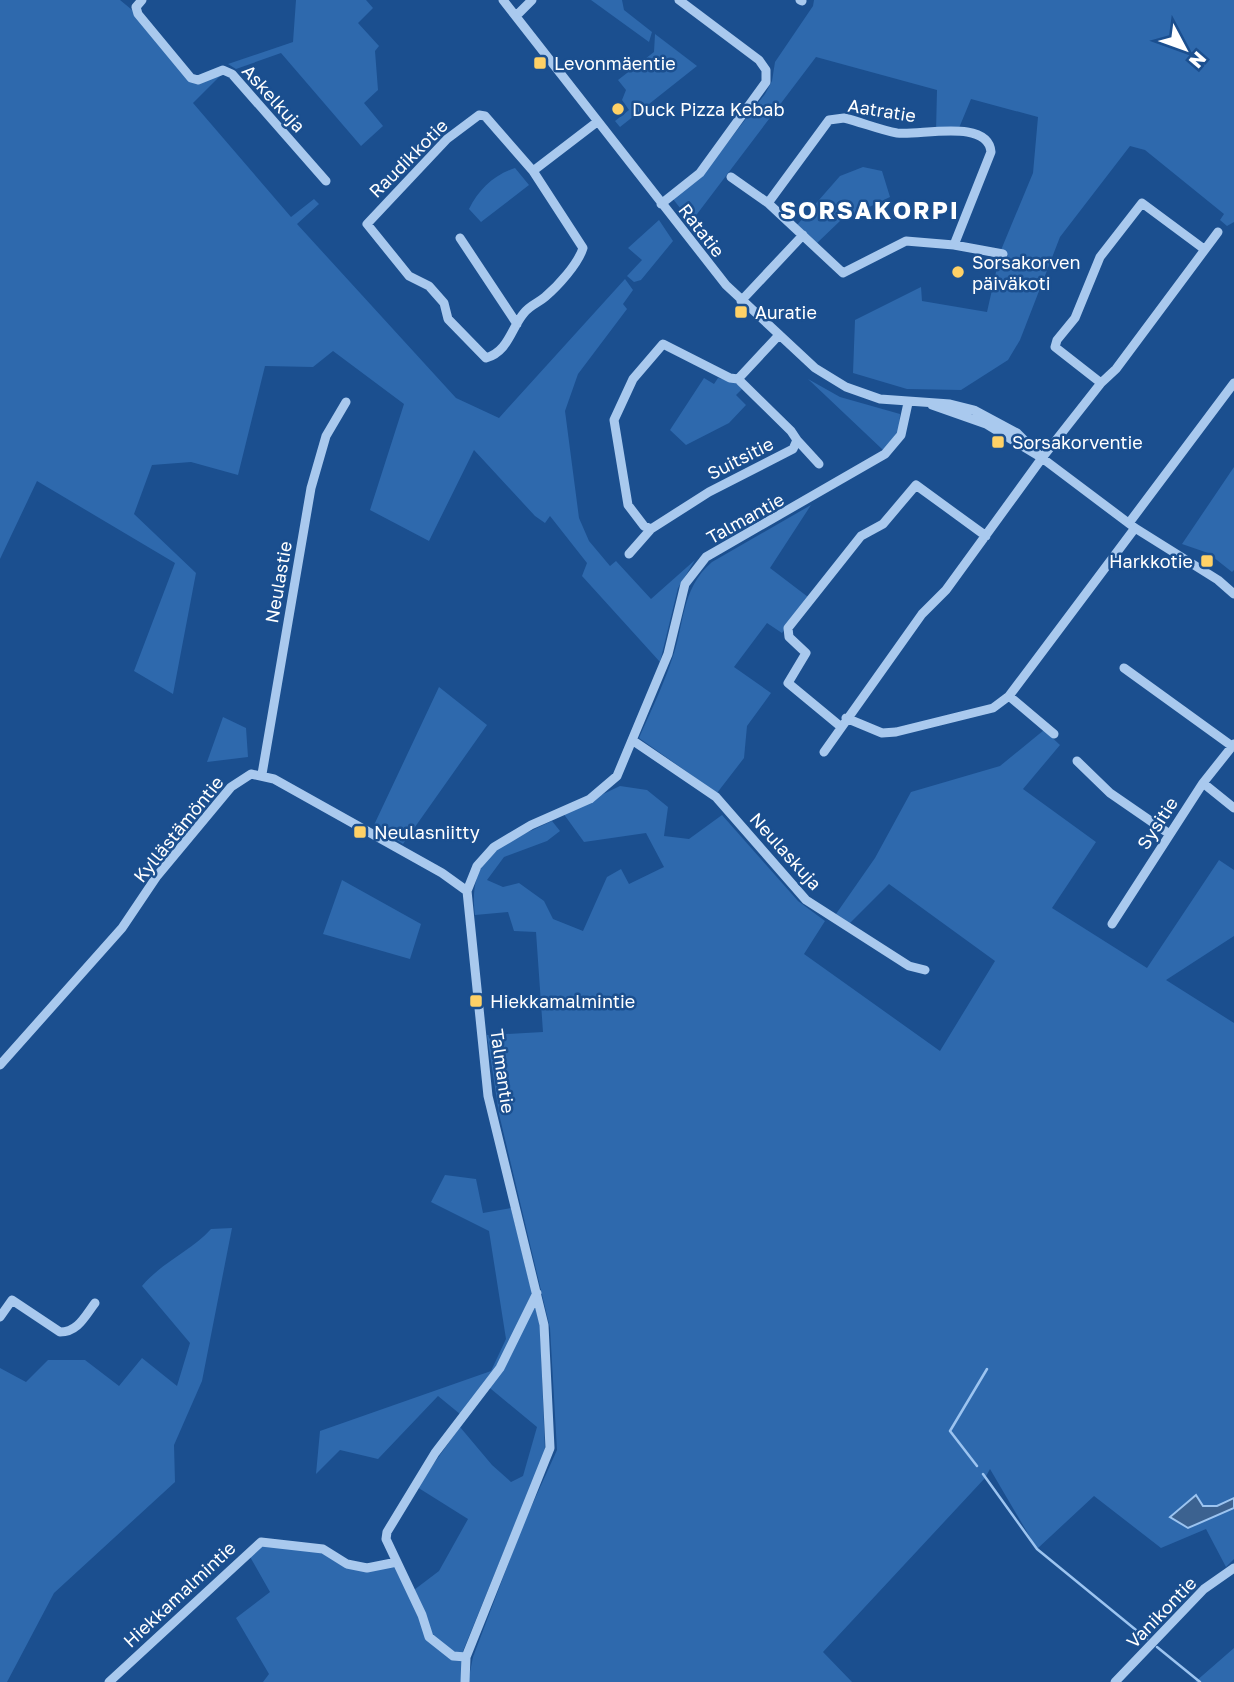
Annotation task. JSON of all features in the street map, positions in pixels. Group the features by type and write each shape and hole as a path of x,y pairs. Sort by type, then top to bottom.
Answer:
{"street":[{"name":"Ratatie","path":"503,0 741,301 815,368 846,387 880,399 950,404 990,417 1017,433 1042,458 1132,526 1219,580 1234,594"},
{"path":"516,16 532,0"},
{"path":"662,204 700,173 766,82 766,70 759,60 679,0"},
{"name":"Askelkuja","path":"139,4 191,78 198,80 223,70 232,74 326,181"},
{"name":"Raudikkotie","path":"517,324 516,331 494,355 486,358 478,353 448,319 444,303 429,286 410,276 367,224 447,139 472,117 485,116 533,171"},
{"name":"Aatratie","path":"768,203 829,120 844,118 897,133 937,133 958,129 985,139 991,152 954,245"},
{"path":"460,238 517,324 533,303 544,299 583,248 533,171 597,122"},
{"path":"731,177 768,203 843,272 906,241 954,245 1003,254"},
{"path":"1101,383 1055,347 1057,340 1075,318 1100,257 1142,203 1204,249"},
{"path":"824,752 922,614 946,590 1042,458 1101,383 1137,343 1218,232"},
{"path":"741,301 803,235"},
{"path":"651,529 644,526 628,505 614,420 622,398 663,344 730,378 738,379 779,335"},
{"name":"Suitsitie","path":"629,554 651,529 734,477 743,477 793,449 797,440 738,379"},
{"path":"986,536 916,485 883,524 861,536 787,632 806,653 788,683 843,722 882,733 896,732 993,708 1009,696 1234,383"},
{"name":"Neulastie","path":"262,774 311,488 326,436 346,402"},
{"name":"Talmantie","path":"465,1682 466,1657 550,1448 544,1325 488,1096 467,891 477,866 494,847 530,825 590,799 611,785 668,654 676,610 685,584 695,568 706,557 885,454 901,435 908,403"},
{"path":"797,440 819,464"},
{"path":"1124,668 1232,749"},
{"path":"1009,696 1054,734"},
{"name":"Neulaskuja","path":"632,740 716,797 806,900 909,966 925,970"},
{"name":"Sysitie","path":"1112,924 1168,833 1203,783 1232,749"},
{"path":"1077,761 1110,793 1168,833"},
{"name":"Kyllästämöntie","path":"0,1065 122,928 157,876 231,787 251,774 262,774"},
{"path":"262,774 442,873 467,891"},
{"path":"1203,783 1234,808"},
{"path":"466,1657 453,1656 429,1637 386,1539 387,1532 435,1452 500,1368 537,1293"},
{"path":"0,1317 12,1300 60,1332 68,1332 79,1325 95,1303"},
{"name":"Hiekkamalmintie","path":"109,1682 261,1542 323,1549 347,1564 367,1568 397,1562"},
{"name":"Vanikontie","path":"1115,1682 1204,1589 1234,1568"}],"shaded area":[{"path":"0,0 120,0 137,14 193,82 223,73 193,103 291,217 314,199 319,204 297,224 456,398 499,418 625,279 633,290 623,304 627,309 578,374 565,411 579,518 589,541 610,566 616,561 651,599 695,560 678,588 660,662 582,576 587,563 550,516 545,523 535,516 474,450 429,541 370,510 404,404 333,351 313,367 265,366 238,475 191,462 152,465 134,514 196,573 173,694 134,671 175,563 37,481 0,559"},
{"path":"296,0 366,0 373,8 358,23 379,46 375,51 378,90 364,103 383,126 361,146 281,53 236,69 228,64 293,42"},
{"path":"591,0 622,0 624,10 652,32 649,42"},
{"path":"814,0 1234,0 1234,222 1227,226 1220,220 1224,214 1145,150 1130,146 1060,237 1020,340 1008,360 961,390 907,389 853,373 855,320 921,287 922,301 987,312 1001,250 1033,173 1038,117 971,99 959,128 936,132 937,90 816,57 691,222 673,199 701,177 765,94 772,81 775,62 813,6"},
{"path":"655,34 697,66 620,127 615,121 629,110 622,100 626,90 618,80 654,52"},
{"path":"863,167 882,171 890,197 840,221 816,244 797,225 840,176"},
{"path":"515,168 529,185 481,222 469,209 473,202 482,189 494,179"},
{"path":"659,220 673,241 641,280 634,282 627,276 642,260 628,248"},
{"path":"704,378 714,384 718,378 735,382 742,389 736,395 746,405 729,423 686,445 670,430"},
{"path":"808,379 840,397 900,414 899,431 883,450"},
{"path":"1234,467 1232,572 1208,553 1182,544"},
{"path":"811,505 770,568 808,597 782,633 767,623 734,667 771,693 747,726 744,758 717,793 639,738 671,662 689,596 702,573 712,562"},
{"path":"439,687 487,725 403,844 374,825"},
{"path":"223,717 246,728 248,757 207,762"},
{"path":"1044,730 1060,745 1023,789 1096,842 1052,908 1147,968 1219,860 1234,870 1234,936 1166,980 1234,1023 1234,1559 1226,1567 1206,1529 1161,1548 1094,1496 1037,1549 990,1469 985,1478 823,1652 852,1682 468,1682 473,1657 523,1525 557,1450 550,1328 499,1114 487,1035 543,1032 536,932 514,931 508,912 475,915 474,894 483,864 505,844 552,821 560,831 547,841 504,857 487,880 503,887 519,883 544,901 553,919 583,931 607,877 621,869 629,884 664,867 646,833 584,842 563,813 620,786 647,790 668,807 664,836 689,839 722,815 798,901 825,921 804,954 940,1051 995,961 889,884 849,924 836,914 875,858 911,792 1000,766"},
{"path":"342,880 421,924 410,959 323,934"},
{"path":"445,1175 476,1179 483,1213 511,1208 540,1326 545,1451 463,1651 463,1682 263,1682 269,1674 236,1618 270,1592 249,1555 264,1545 323,1551 347,1567 396,1564 410,1593 439,1571 468,1519 417,1487 460,1427 492,1465 511,1482 523,1476 537,1427 485,1384 460,1414 438,1396 378,1459 340,1450 316,1474 320,1431 491,1371 506,1339 489,1231 431,1202"},
{"path":"232,1228 202,1381 174,1445 175,1482 54,1593 7,1682 0,1682 0,1368 26,1382 48,1360 85,1360 119,1386 142,1358 177,1386 190,1343 142,1286 158,1270 211,1229"},
{"path":"1196,1495 1203,1506 1217,1506 1234,1498 1234,1508 1188,1528 1170,1517"},
{"path":"1234,1648 1234,1682 1195,1682"}],"waterway":[{"path":"977,1466 950,1431 987,1369"},
{"path":"983,1474 1037,1549 1147,1639"},
{"path":"1157,1647 1200,1682"}],"place":[{"name":"Levonmäentie","path":"540,63"},
{"name":"Duck Pizza Kebab","path":"618,109"},
{"name":"Sorsakorven päiväkoti","path":"958,272"},
{"name":"Auratie","path":"741,312"},
{"name":"Sorsakorventie","path":"998,442"},
{"name":"Harkkotie","path":"1207,561"},
{"name":"Neulasniitty","path":"360,832"},
{"name":"Hiekkamalmintie","path":"476,1001"}],"district":[{"name":"SORSAKORPI","path":"870,209"}]}
